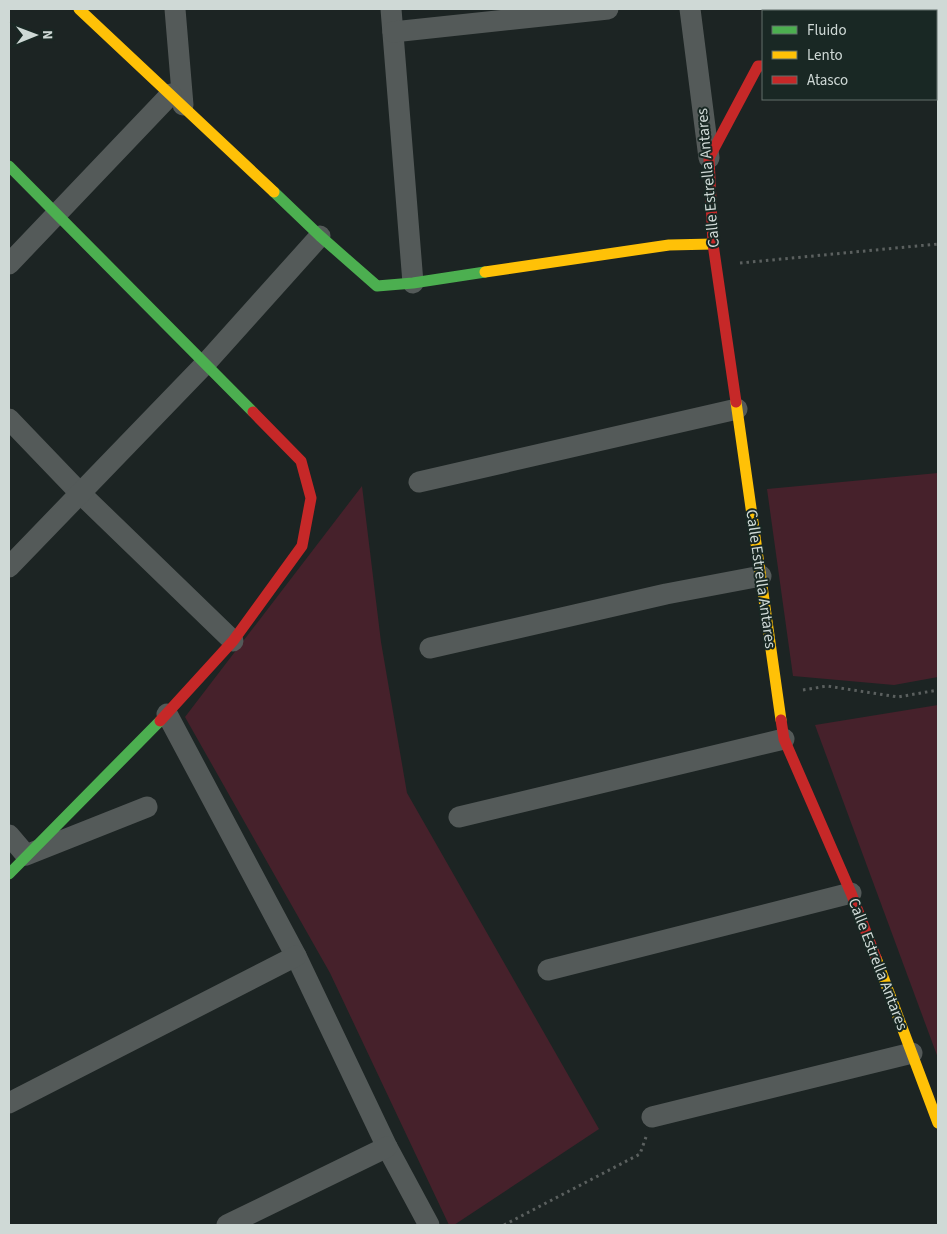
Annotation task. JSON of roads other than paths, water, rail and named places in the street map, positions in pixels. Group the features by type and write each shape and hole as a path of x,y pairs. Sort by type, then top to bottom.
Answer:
{"street":[{"path":"78,9 320,236 377,286 413,283 669,245 713,244"},
{"path":"9,264 57,214 177,100 175,9"},
{"path":"391,9 413,283"},
{"path":"393,32 608,9"},
{"name":"Calle Estrella Antares","path":"690,9 710,158 713,244 784,739 851,893 938,1123"},
{"path":"710,158 758,66 762,66"},
{"path":"9,166 206,362 301,462 311,498 302,546 233,641 167,714 9,874"},
{"path":"9,567 206,362 320,236"},
{"path":"420,482 737,409"},
{"path":"9,419 80,493 233,641"},
{"path":"430,648 666,594 761,576"},
{"path":"167,714 296,956 387,1147 429,1225"},
{"path":"459,817 784,739"},
{"path":"26,855 147,807"},
{"path":"9,836 26,855"},
{"path":"548,970 851,893"},
{"path":"9,1103 296,956"},
{"path":"652,1117 912,1053"},
{"path":"227,1225 387,1147"}]}
